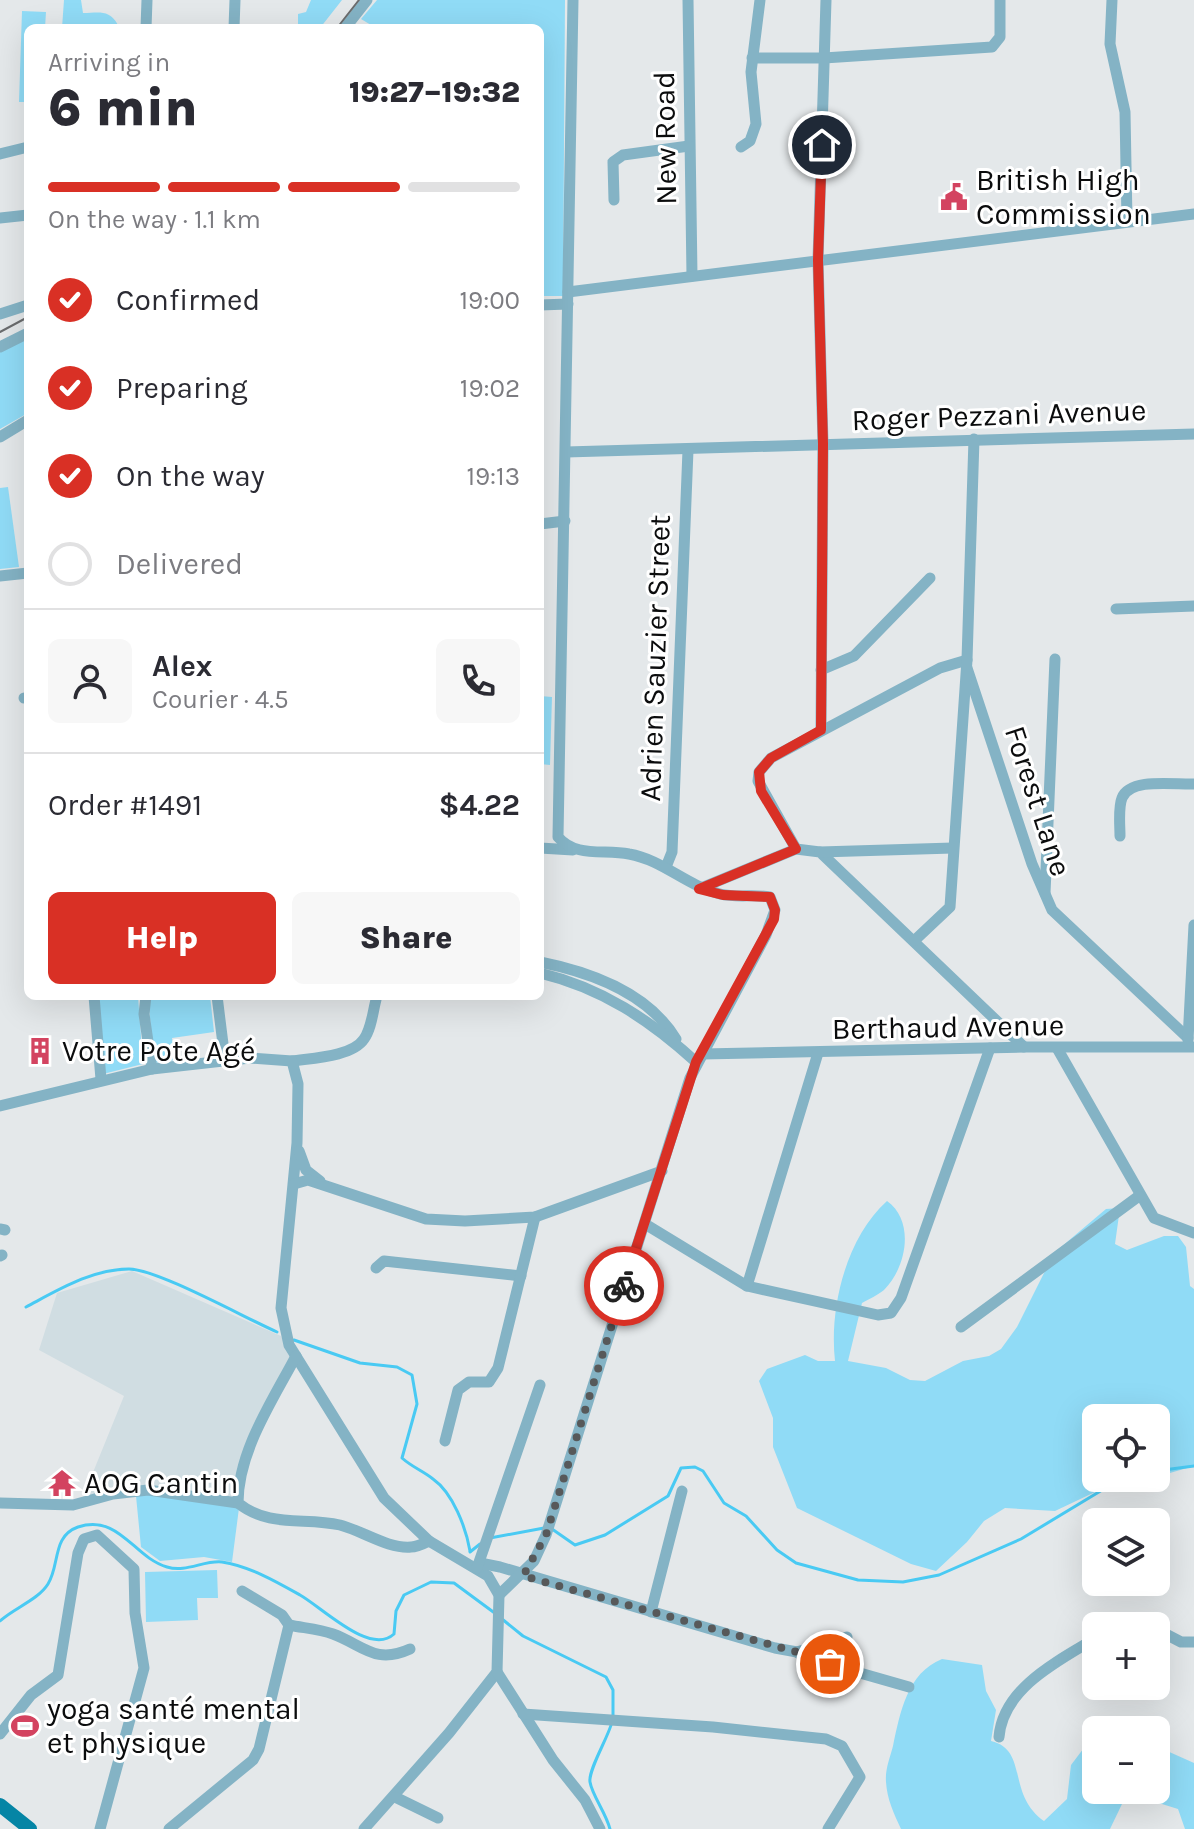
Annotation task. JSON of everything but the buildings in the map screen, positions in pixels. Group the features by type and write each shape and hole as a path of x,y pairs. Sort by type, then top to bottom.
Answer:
{"main road":[{"path":"0,1805 30,1829"}],"street":[{"path":"146,24 147,0"},
{"path":"234,24 235,0"},
{"path":"348,24 367,0"},
{"path":"570,848 557,828 573,0"},
{"name":"New Road","path":"688,0 692,276"},
{"path":"741,147 750,141 756,124 752,58 760,0"},
{"path":"821,730 823,444 818,260 826,0"},
{"path":"752,58 824,58 992,47 1000,37 1000,0"},
{"path":"1112,0 1110,44 1125,112 1127,221"},
{"path":"614,200 613,162 623,155 689,146"},
{"path":"0,154 24,148"},
{"path":"544,304 692,276 1194,214"},
{"path":"0,218 24,215"},
{"path":"0,314 24,306"},
{"path":"0,347 24,335"},
{"path":"0,437 24,422"},
{"name":"Roger Pezzani Avenue","path":"566,452 1194,434"},
{"path":"915,940 950,907 967,664 974,439"},
{"name":"Adrien Sauzier Street","path":"666,867 672,852 688,450"},
{"path":"544,524 565,521"},
{"path":"0,576 24,573"},
{"path":"821,670 854,656 930,578"},
{"path":"1116,609 1194,606"},
{"path":"1045,898 1055,659"},
{"path":"796,849 761,791 759,772 771,758 940,668 967,664"},
{"name":"Forest Lane","path":"967,664 1045,898 1052,910 1190,1045"},
{"path":"1120,836 1121,799 1127,789 1137,785 1194,784"},
{"path":"499,1599 523,1576 546,1535 699,1058 766,935 775,910 770,897 723,895 699,889 666,867 629,854 544,848"},
{"path":"699,889 796,849 820,852 953,848"},
{"path":"820,852 1024,1047"},
{"path":"1190,1045 1194,925"},
{"path":"544,963 590,975 636,999 665,1021 682,1049"},
{"path":"544,974 565,979 624,1005 682,1049 699,1058"},
{"path":"94,1000 101,1079"},
{"path":"146,1000 144,1014 152,1069"},
{"path":"218,1000 225,1060"},
{"path":"0,1106 152,1069 271,1057 292,1061 329,1054 360,1044 366,1036 376,1000"},
{"name":"Berthaud Avenue","path":"699,1058 1190,1045"},
{"path":"645,1224 747,1286 878,1315 891,1313 901,1298 990,1048"},
{"path":"1057,1048 1154,1218 1194,1233"},
{"path":"747,1286 818,1053"},
{"path":"292,1061 297,1073 297,1143 281,1308 285,1334 370,1480 396,1512 429,1541 488,1576 499,1599 496,1618 497,1672 553,1760 585,1800 600,1829"},
{"path":"297,1143 309,1172 324,1184"},
{"path":"294,1179 324,1184 426,1219 535,1217 662,1171"},
{"path":"294,1179 309,1172"},
{"path":"961,1327 1139,1196"},
{"path":"445,1441 458,1390 469,1382 489,1382 498,1368 535,1217"},
{"path":"376,1268 384,1261 521,1276"},
{"path":"238,1503 238,1482 249,1451 296,1356"},
{"path":"477,1568 540,1385"},
{"path":"0,1503 73,1505 113,1494 148,1490 238,1503 250,1512 271,1519 337,1524 394,1546 413,1548 429,1541"},
{"path":"651,1612 682,1491"},
{"path":"0,1734 31,1695 58,1675 78,1553 84,1539 97,1535 134,1569 135,1613 144,1668 100,1829"},
{"path":"477,1568 485,1564 797,1652 804,1657 909,1687"},
{"path":"242,1591 282,1615 289,1625 334,1634 371,1654 400,1653 410,1649"},
{"path":"169,1829 253,1760 259,1749 289,1625"},
{"path":"1170,1636 1181,1642 1194,1642"},
{"path":"797,1652 847,1637"},
{"path":"999,1737 1001,1715 1037,1676 1082,1647"},
{"path":"364,1829 395,1797 497,1672"},
{"path":"523,1714 713,1727 826,1739 842,1746 860,1777 828,1829"},
{"path":"395,1797 438,1818"}],"shaded area":[{"path":"64,0 81,0 83,13 107,14 117,24 62,24"},
{"path":"311,0 342,0 323,24 298,24 298,14 306,12"},
{"path":"377,0 565,0 563,296 544,296 544,24 369,24 361,19"},
{"path":"22,11 46,12 45,24 24,24 24,102 19,102"},
{"path":"24,337 24,415 0,429 0,350"},
{"path":"8,487 19,567 0,569 0,488"},
{"path":"544,696 552,697 550,765 544,764"},
{"path":"99,1000 138,1000 143,1064 103,1074"},
{"path":"148,1000 210,1000 214,1032 172,1038 175,1060 154,1063"},
{"path":"887,1201 902,1220 905,1244 892,1280 884,1290 862,1303 848,1361 886,1368 910,1380 925,1381 963,1361 989,1356 1001,1349 1017,1327 1054,1253 1106,1209 1120,1208 1115,1244 1127,1250 1164,1236 1178,1236 1186,1247 1190,1286 1194,1289 1194,1466 1170,1473 1170,1404 1082,1404 1082,1492 1095,1492 1055,1511 1005,1508 984,1521 936,1571 911,1564 797,1508 773,1447 773,1418 759,1381 767,1369 805,1355 818,1361 835,1361 835,1319 843,1275 861,1234"},
{"path":"132,1271 281,1336 291,1356 249,1442 231,1496 146,1487 83,1497 124,1396 39,1350 57,1293"},
{"path":"148,1494 239,1508 232,1562 204,1557 160,1561 141,1547 136,1496"},
{"path":"217,1570 218,1598 197,1598 198,1620 146,1622 145,1572"},
{"path":"942,1659 982,1665 986,1691 996,1710 991,1741 1003,1746 1010,1754 1025,1798 1044,1821 1067,1799 1071,1765 1082,1750 1082,1804 1122,1804 1110,1829 901,1829 888,1794 888,1764 907,1695 930,1665"},
{"path":"1170,1752 1194,1763 1194,1829 1185,1829 1178,1809 1162,1804 1170,1804"}],"waterway":[{"path":"26,1307 89,1277 129,1269 180,1285 277,1332"},
{"path":"294,1340 360,1363 397,1367 412,1375 417,1404 402,1458 433,1479 447,1493 462,1522 470,1551"},
{"path":"1170,1469 1194,1466"},
{"path":"552,1529 575,1545 605,1535 668,1496 681,1468 695,1467 703,1471 724,1503 746,1516 777,1550 796,1563 858,1580 903,1582 939,1575 1021,1539 1099,1492"},
{"path":"0,1621 38,1595 48,1584 64,1537 78,1527 92,1525 116,1531 145,1555 167,1567 222,1562 252,1571 300,1595 347,1628 372,1639 384,1639 394,1634 396,1611 404,1595 431,1582 454,1583 496,1614"},
{"path":"490,1538 544,1528"},
{"path":"470,1552 480,1544"},
{"path":"502,1619 523,1636 606,1677 613,1690 613,1715"},
{"path":"610,1829 593,1793 590,1777 612,1722"}],"tram line":[{"path":"340,24 359,0"},
{"path":"0,332 24,319"}],"way so far":[{"path":"624,1286 546,1535 523,1576 797,1652 830,1664"}],"place":[{"name":"British High Commission","path":"954,197"},
{"name":"Votre Pote Agé","path":"40,1051"},
{"name":"AOG Cantin","path":"62,1483"},
{"name":"yoga santé mental et physique","path":"25,1726"}],"route":[{"path":"624,1286 655,1198 696,1062 774,919 774,902 770,897 723,895 699,889 796,849 761,791 759,772 771,758 821,730 823,444 818,260 822,145"}]}
